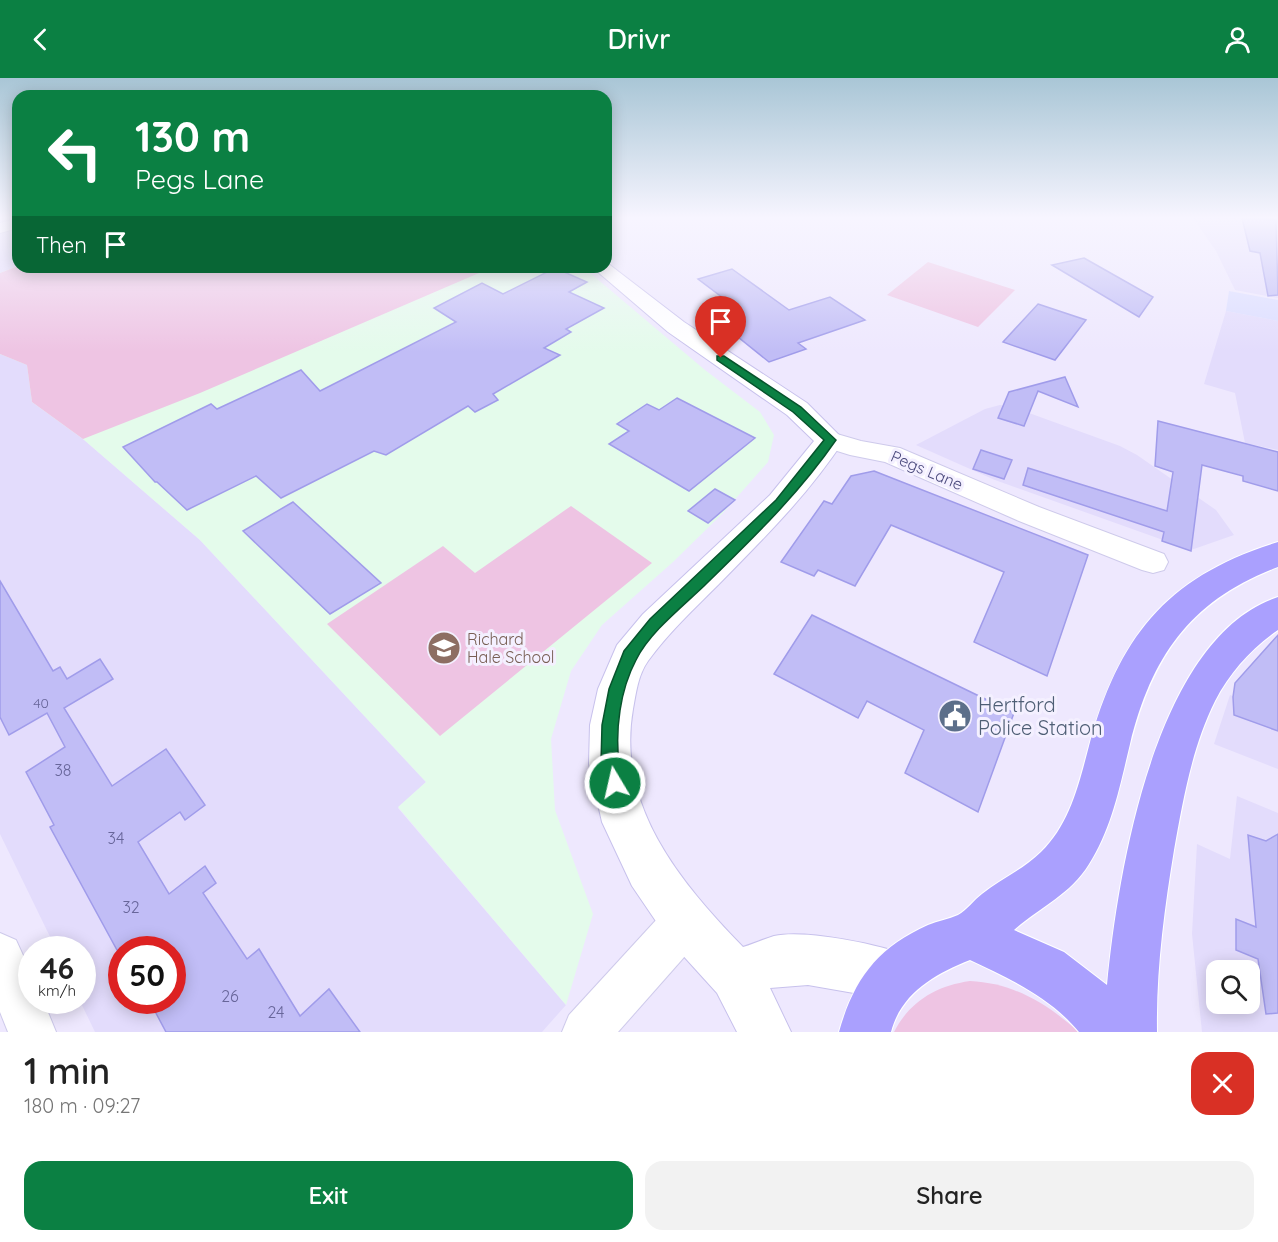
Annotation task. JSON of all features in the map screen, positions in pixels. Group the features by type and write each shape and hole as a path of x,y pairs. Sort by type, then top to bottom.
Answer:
{"highway":[{"path":"865,1032 867,1021 894,975 945,943 970,935 1002,907 1040,884 1064,861 1080,836 1098,793 1119,709 1141,658 1167,621 1198,591 1254,561 1278,554"},
{"path":"1131,1032 1130,992 1141,910 1167,770 1207,678 1235,642 1264,618 1278,611"},
{"path":"970,935 1046,970 1085,999 1113,1032"}],"main road":[{"name":"Pegs Lane","path":"609,273 676,327 797,410 830,440"},
{"path":"765,1032 735,975 685,922 648,870 624,822 610,764 610,725 617,689 630,656 656,624 781,503 830,440"},
{"path":"735,975 775,961 808,960 894,975"}],"street":[{"name":"Pegs Lane","path":"830,440 859,449 891,454 1029,514 1153,562"},
{"path":"586,1032 685,922"},
{"path":"0,956 32,1032"}],"shaded area":[{"path":"0,263 12,263 12,268 0,273"},
{"path":"927,263 1015,290 978,327 887,295"},
{"path":"1222,263 1278,263 1278,298 1235,290"},
{"name":"Richard Hale School","path":"12,268 12,273 590,273 705,370 760,412 774,435 768,462 722,514 673,562 602,625 571,671 551,739 555,810 593,914 566,1005 398,807 426,782 200,540 83,439 32,402 27,365 0,354 0,273"},
{"path":"12,268 12,273 479,273 200,393 83,439 32,402 27,365 0,354 0,273"},
{"path":"1229,291 1278,300 1278,321 1226,311"},
{"path":"1226,311 1278,321 1278,450 1245,443 1235,393 1204,384"},
{"path":"0,354 28,365 32,402 83,439 200,540 426,782 398,808 566,1005 542,1032 95,1032 86,1014 96,1014 96,936 50,936 0,834"},
{"path":"1000,405 1018,409 1120,446 1137,455 1216,510 1234,535 1191,550 995,480 916,445 985,409"},
{"path":"571,506 652,563 440,736 327,624 443,546 475,573"},
{"path":"1230,695 1278,713 1278,769 1214,744"},
{"path":"1237,796 1278,813 1278,1032 1202,1032 1192,934 1197,844 1230,859"},
{"path":"970,981 1001,986 1029,997 1055,1012 1079,1032 894,1032 900,1021 925,997 946,987"}],"building":[{"path":"1092,263 1153,297 1139,317 1052,265"},
{"path":"1262,263 1277,263 1278,295 1268,296"},
{"path":"732,269 789,310 830,297 865,320 798,343 806,349 769,362 707,312 731,304 698,279"},
{"path":"545,273 566,273 587,282 569,292 604,308 566,329 571,332 544,348 560,355 493,394 498,400 475,412 468,406 386,455 374,451 281,498 256,476 187,510 155,482 123,447 211,404 217,409 301,370 320,391 456,322 434,308 482,283 503,294"},
{"path":"1038,304 1086,320 1055,360 1003,342"},
{"path":"1065,377 1078,407 1038,391 1024,426 998,418 1009,392"},
{"path":"677,398 755,438 689,491 609,444 629,431 617,424 647,404 659,410"},
{"path":"1158,421 1278,452 1278,491 1243,481 1243,476 1202,465 1191,551 1162,541 1164,532 1023,485 1028,468 1167,511 1173,472 1155,466"},
{"path":"981,450 1012,460 1004,479 973,469"},
{"path":"874,471 1088,555 1047,676 974,642 1004,572 891,525 855,586 818,570 814,576 781,562 824,501 832,504 851,476"},
{"path":"715,489 735,500 708,523 688,511"},
{"path":"293,502 381,583 330,614 243,531"},
{"path":"0,581 53,671 60,667 67,679 100,659 113,679 64,708 112,786 166,749 205,805 185,820 180,812 138,842 169,894 205,866 216,883 203,893 247,959 259,949 300,1016 329,989 360,1032 166,1032 156,1014 186,1014 186,936 109,936 50,827 54,825 26,772 65,747 47,713 9,735 0,717"},
{"name":"Hertford Police Station","path":"812,615 1014,713 978,812 905,773 924,730 867,701 858,718 774,674"},
{"path":"1278,635 1278,731 1234,715 1233,697 1235,683"},
{"path":"1278,834 1278,1013 1266,1014 1260,960 1236,950 1236,919 1256,927 1248,835 1266,841"}],"place":[{"name":"Richard Hale School","path":"444,648"},
{"name":"Hertford Police Station","path":"955,716"}],"route":[{"path":"615,783 610,764 610,725 617,689 630,656 656,624 781,503 830,440 770,389 721,358"}]}
